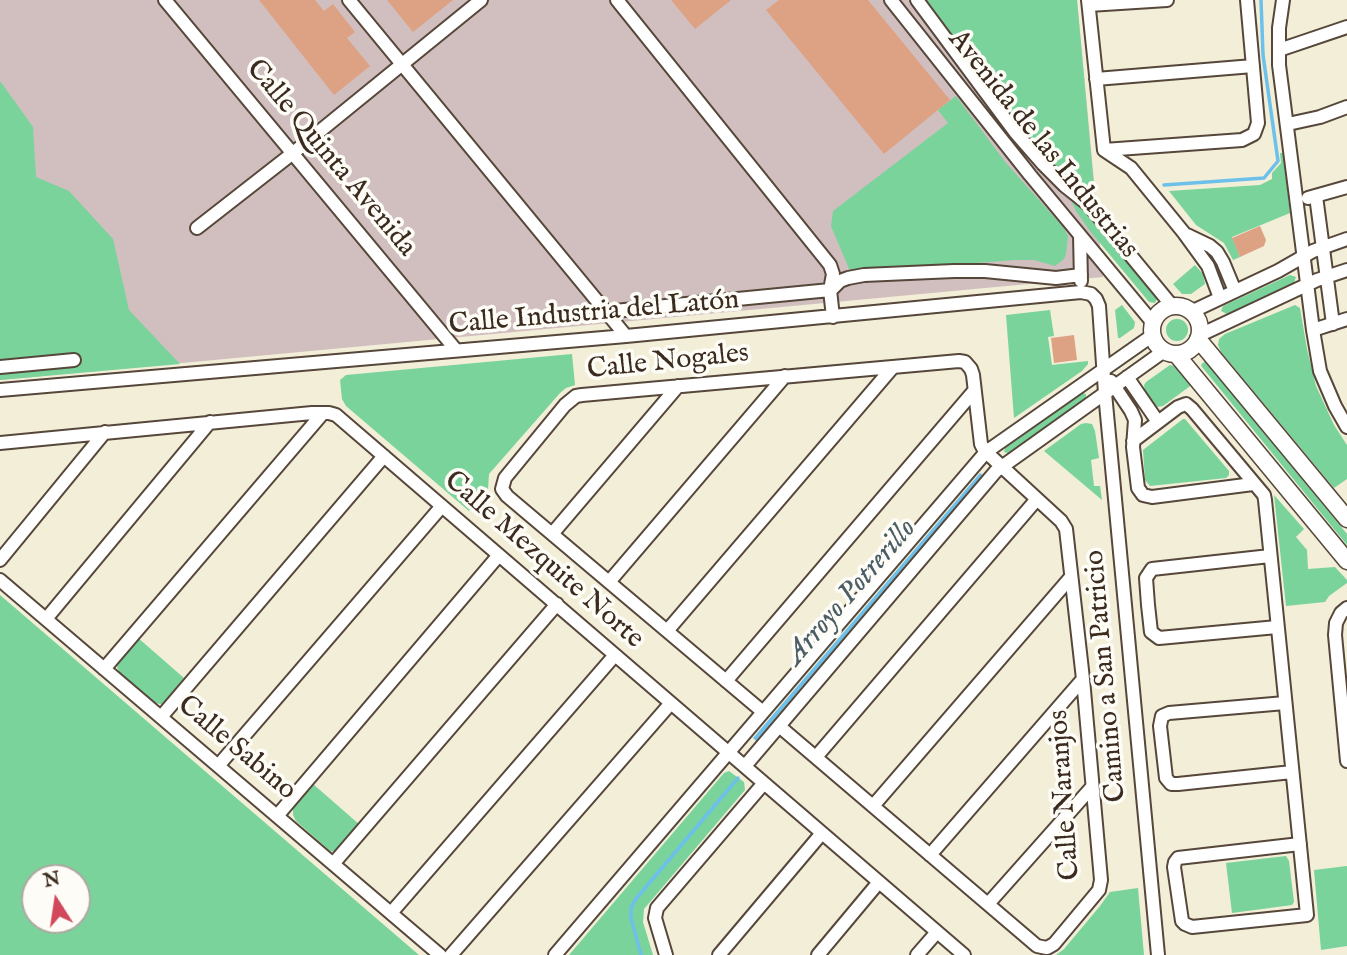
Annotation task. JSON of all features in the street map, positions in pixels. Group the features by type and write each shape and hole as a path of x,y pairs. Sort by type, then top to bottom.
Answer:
{"street":[{"name":"Calle Quinta Avenida","path":"165,0 456,350"},
{"path":"349,0 626,336"},
{"path":"197,228 481,0"},
{"path":"617,0 830,265 833,274 833,317"},
{"name":"Avenida de las Industrias","path":"891,0 1153,329"},
{"name":"Avenida de las Industrias","path":"917,0 1015,132 1043,164 1088,205 1173,307"},
{"path":"1167,0 1088,3 1104,150 1131,168 1184,233 1208,266 1220,298"},
{"path":"1104,150 1242,140 1254,134 1258,123 1247,0"},
{"path":"1283,0 1279,28 1279,65 1313,330 1320,372 1341,404 1347,427"},
{"path":"1279,50 1347,27"},
{"path":"1096,79 1253,66"},
{"path":"1288,124 1320,117 1347,107"},
{"path":"1030,175 1043,164"},
{"path":"1297,200 1347,187"},
{"path":"1316,197 1333,324"},
{"path":"1184,233 1214,249 1223,262 1235,291"},
{"path":"1080,235 1081,292 1091,294 1098,303 1103,370 1110,390 1135,420 1133,441 1139,492 1152,497 1253,484"},
{"path":"1191,312 1278,271 1304,255 1347,239"},
{"path":"745,766 1001,467 1127,377 1170,352 1189,350 1199,337 1307,285 1347,270"},
{"name":"Calle Industria del Latón","path":"604,312 831,290 848,278 864,275 985,271 1056,278 1081,275"},
{"name":"Calle Industria del Latón","path":"0,390 626,336 1081,292"},
{"path":"555,955 986,452 1103,370 1153,329 1161,312 1173,307 1191,312 1198,322 1199,337 1347,519"},
{"path":"1313,330 1347,320"},
{"path":"1153,329 1159,347 1170,352 1347,561"},
{"path":"0,367 74,360"},
{"name":"Calle Nogales","path":"763,712 503,492 505,478 565,405 576,396 582,395 959,361 965,362 971,369 981,444 986,452"},
{"path":"667,631 893,367"},
{"path":"609,582 785,376"},
{"path":"1127,377 1158,422"},
{"path":"552,534 678,386"},
{"name":"Camino a San Patricio","path":"1110,390 1158,955"},
{"path":"726,681 974,391"},
{"path":"1133,441 1178,407 1186,404 1265,498 1277,627 1300,844 1307,915 1188,926 1181,918 1174,867 1178,858 1300,844"},
{"path":"0,443 323,413"},
{"path":"104,669 323,413"},
{"name":"Calle Mezquite Norte","path":"323,413 336,415 964,955"},
{"path":"46,619 209,422"},
{"path":"0,560 105,432"},
{"name":"Calle Naranjos","path":"779,726 1037,946 1047,948 1059,940 1097,892 1101,886 1083,680 1066,529 986,452"},
{"path":"161,717 384,456"},
{"path":"816,757 1037,499"},
{"path":"218,766 442,506"},
{"path":"277,816 499,555"},
{"path":"1270,556 1152,569 1146,578 1148,605 1151,632 1159,638 1277,627"},
{"path":"873,806 1071,578"},
{"name":"Calle Sabino","path":"0,580 440,955"},
{"path":"333,864 556,604"},
{"path":"1347,608 1336,623 1335,635 1345,717 1347,761"},
{"path":"391,913 615,655"},
{"path":"930,855 1083,680"},
{"path":"450,955 671,703"},
{"path":"1285,703 1165,714 1160,721 1163,751 1166,778 1175,785 1292,772"},
{"path":"666,955 655,918 657,908 764,783"},
{"path":"988,904 1092,787"},
{"path":"719,955 822,833"},
{"path":"818,955 879,882"},
{"path":"918,955 937,932"}],"shaded area":[{"path":"0,0 1077,0 1103,277 0,380"}],"green space":[{"path":"925,0 1077,0 1094,187 1088,196 1042,156"},
{"path":"0,81 33,127 36,177 69,191 113,239 129,310 180,364 0,380"},
{"path":"956,96 1006,163 1063,227 1068,236 1064,259 1055,266 1034,260 1015,260 850,271 831,226 833,211 948,123 938,110"},
{"path":"1280,153 1283,153 1290,213 1232,237 1240,257 1233,260 1224,243 1196,225 1169,191 1260,185 1272,179 1272,173 1281,163"},
{"path":"1072,200 1080,204 1157,298 1155,303 1149,302 1090,231"},
{"path":"1195,265 1203,274 1205,284 1191,294 1182,294 1173,284"},
{"path":"1290,275 1296,277 1294,283 1227,314 1221,311 1223,306"},
{"path":"1122,305 1135,322 1134,328 1118,338 1115,310"},
{"path":"1295,305 1300,308 1316,386 1334,425 1347,445 1347,479 1334,488 1218,345 1219,339 1225,334"},
{"path":"1050,310 1054,336 1048,337 1052,365 1088,361 1088,364 1082,371 1014,418 1006,315"},
{"path":"1177,319 1185,322 1188,330 1185,338 1177,341 1169,338 1166,330 1169,322"},
{"path":"572,354 575,385 560,393 489,474 488,490 469,511 346,406 342,399 340,380 346,375"},
{"path":"1205,361 1347,534 1347,545 1202,367"},
{"path":"1170,365 1178,367 1193,384 1163,406 1157,407 1145,393 1144,385"},
{"path":"1083,393 1086,394 1086,399 1008,453 1004,452 1005,448"},
{"path":"1183,419 1229,471 1229,475 1226,478 1150,486 1145,480 1143,450"},
{"path":"1086,423 1092,424 1095,431 1099,458 1091,460 1094,486 1100,486 1102,500 1044,451"},
{"path":"1274,495 1304,529 1296,537 1307,550 1308,569 1335,567 1347,580 1347,583 1325,602 1286,606"},
{"path":"0,595 419,955 0,955"},
{"path":"137,637 184,678 164,703 154,703 120,674 117,667 118,661"},
{"path":"729,771 744,782 745,790 644,909 643,922 653,955 569,955 724,773"},
{"path":"313,784 360,825 336,852 330,851 296,821 293,815 293,809"},
{"path":"1286,856 1289,861 1294,902 1292,905 1232,913 1226,863"},
{"path":"1347,866 1347,946 1321,950 1314,870"},
{"path":"1138,888 1144,955 1056,955 1064,949 1110,892"}],"water":[{"path":"980,473 983,475 756,741 753,738"}],"building":[{"path":"259,0 315,0 324,11 333,4 355,32 347,38 370,66 334,95"},
{"path":"387,0 453,0 413,32"},
{"path":"671,0 731,0 695,29"},
{"path":"779,0 868,0 950,100 884,154 766,10"},
{"path":"1260,226 1266,240 1264,246 1240,257 1232,238"},
{"path":"1074,335 1077,360 1054,363 1051,338"}],"waterway":[{"name":"Arroyo Potrerillo","path":"1164,185 1264,178 1278,161 1263,55 1261,0"},
{"name":"Arroyo Potrerillo","path":"641,955 631,918 631,908 635,900 738,778"}]}
